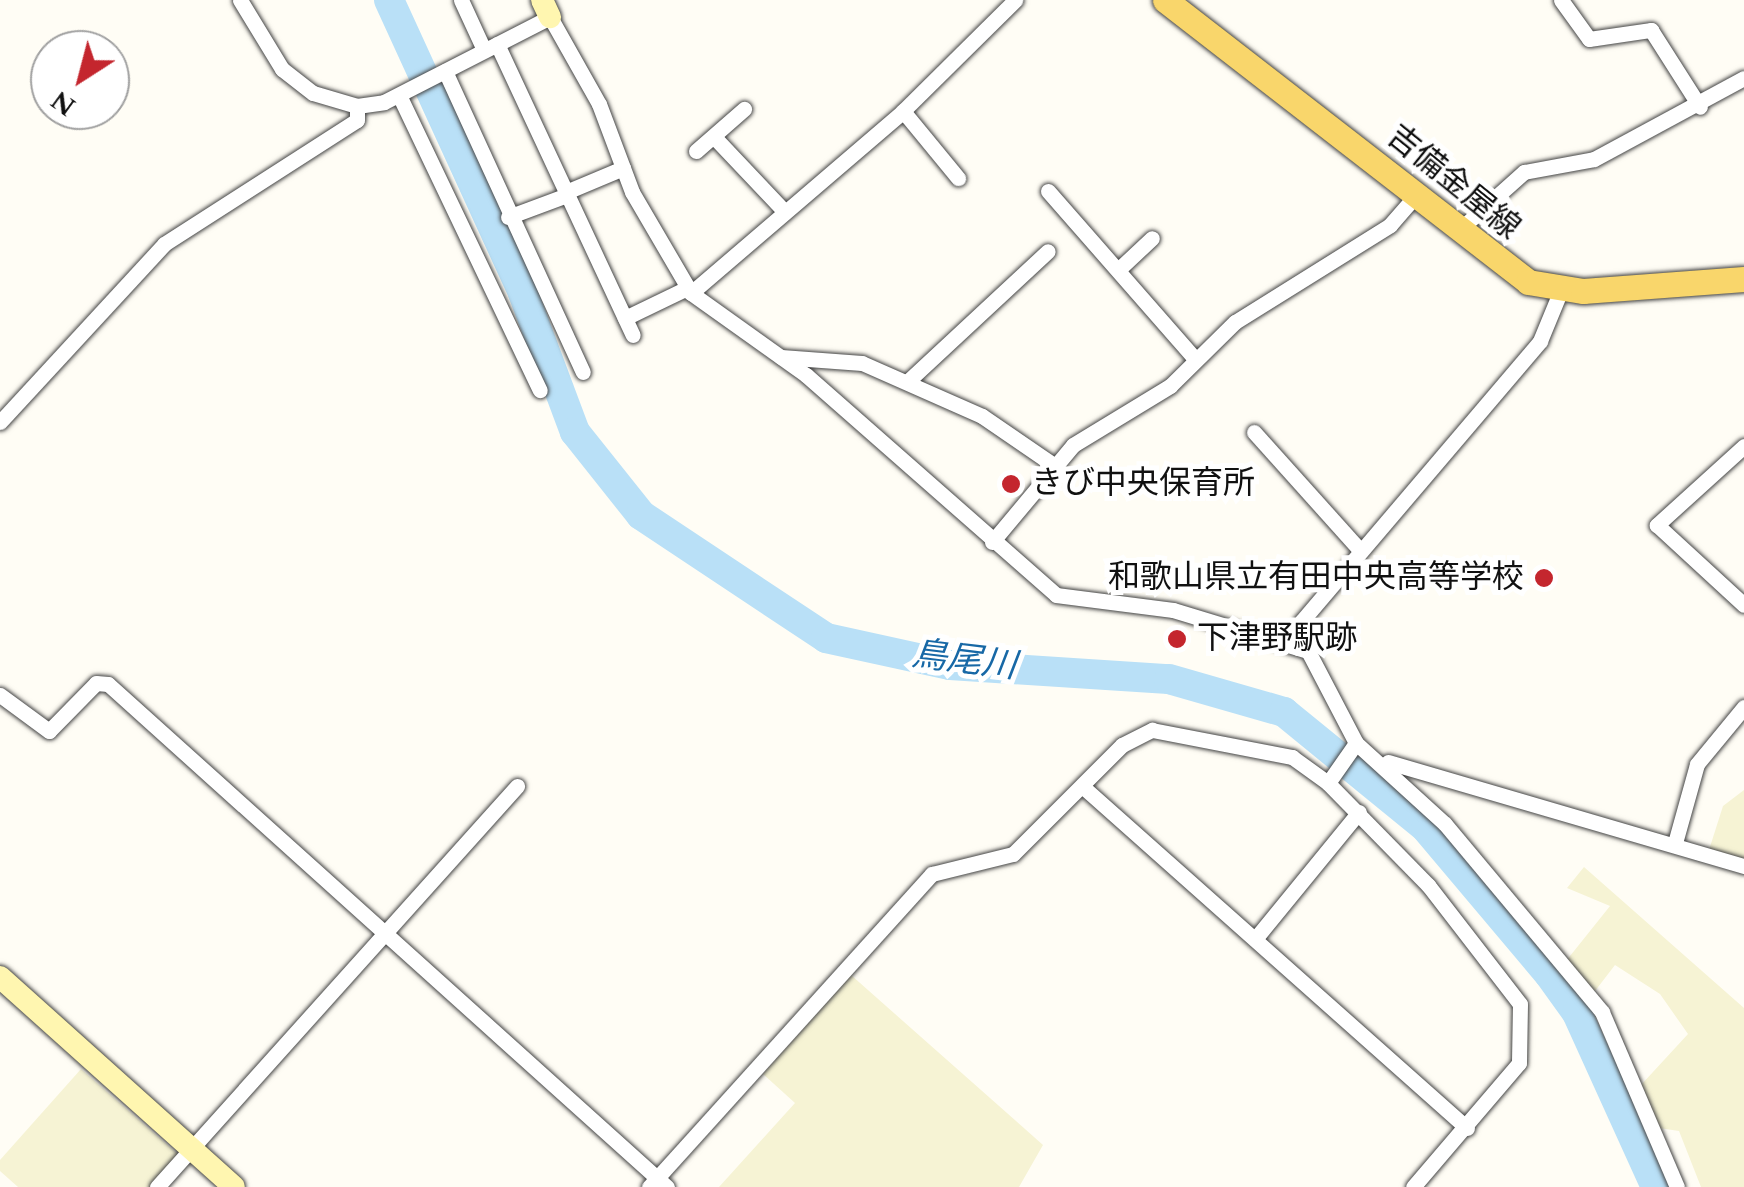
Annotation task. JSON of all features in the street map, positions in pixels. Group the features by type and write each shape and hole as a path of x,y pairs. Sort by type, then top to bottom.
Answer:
{"main road":[{"name":"吉備金屋線","path":"1164,0 1513,274 1561,290 1744,279"}],"street":[{"path":"240,0 282,69 314,93 357,106 403,92 442,72 490,47 546,8 623,168 689,290 779,356 992,542 1066,599 1173,610 1296,644 1326,671 1355,745 1384,761 1744,866"},
{"path":"461,0 567,194 633,335"},
{"path":"626,318 689,290 785,212 903,111 1015,0"},
{"path":"1561,0 1589,39 1651,30 1700,107"},
{"path":"442,72 583,372"},
{"path":"1458,230 1524,172 1594,160 1700,107 1744,78"},
{"path":"403,92 540,390"},
{"path":"0,422 164,244 357,120 357,106"},
{"path":"696,152 716,139 744,108"},
{"path":"903,111 958,178"},
{"path":"716,139 785,212"},
{"path":"508,216 623,168"},
{"path":"1048,191 1195,359"},
{"path":"992,542 1055,466 1195,359 1235,322 1390,225 1415,196"},
{"path":"1118,269 1152,238"},
{"path":"906,382 1048,251"},
{"path":"1296,644 1301,622 1540,341 1561,290"},
{"path":"779,356 862,363 982,416 1055,466"},
{"path":"1254,432 1360,550"},
{"path":"1744,446 1657,525 1744,605"},
{"path":"0,696 49,731 96,683 108,684 658,1184 932,874 1013,854 1122,745 1152,730 1292,756 1331,780 1499,972 1526,1020 1519,1063 1467,1128 1412,1187"},
{"path":"1674,843 1697,764 1744,707"},
{"path":"1331,780 1355,745"},
{"path":"1384,761 1602,1012 1678,1187"},
{"path":"157,1187 517,786"},
{"path":"1082,786 1467,1128"},
{"path":"1255,939 1359,812"},
{"path":"0,978 234,1187"}],"shaded area":[{"path":"1744,790 1744,863 1709,850 1723,806"},
{"path":"1584,867 1744,1008 1744,1187 1701,1187 1679,1131 1659,1128 1641,1085 1688,1034 1660,994 1615,965 1595,991 1566,961 1610,906 1567,888"},
{"path":"851,975 1043,1145 1019,1187 719,1187 795,1103 763,1074"},
{"path":"81,1069 181,1157 154,1187 18,1187 0,1171 0,1160"}],"waterway":[{"name":"鳥尾川","path":"389,0 523,293 575,432 641,515 826,638 950,665 1169,679 1284,712 1426,828 1549,974 1577,1013 1656,1187"}],"place":[{"name":"きび中央保育所","path":"1011,484"},
{"name":"和歌山県立有田中央高等学校","path":"1544,578"},
{"name":"下津野駅跡","path":"1177,639"}]}
